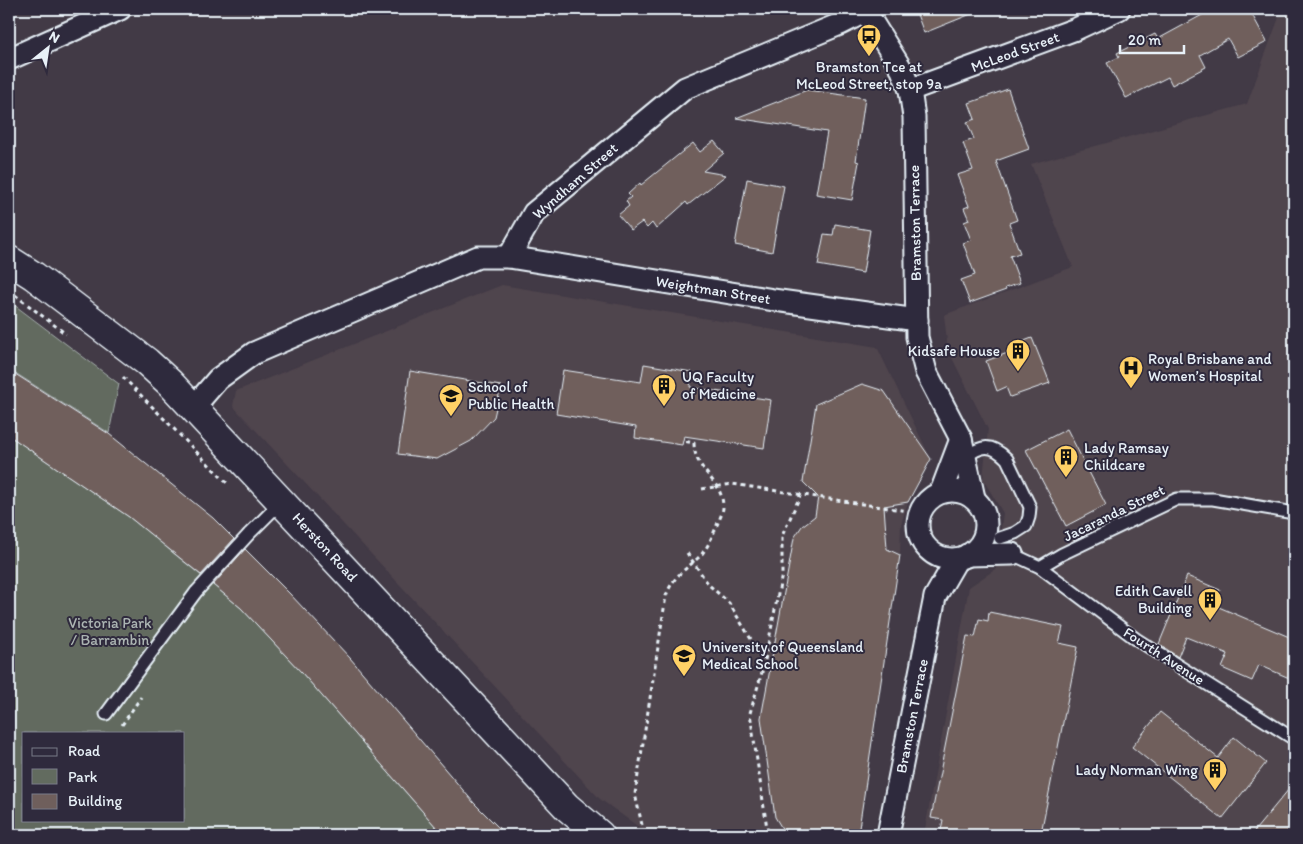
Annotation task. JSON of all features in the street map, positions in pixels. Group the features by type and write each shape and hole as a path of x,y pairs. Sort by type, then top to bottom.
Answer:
{"main road":[{"name":"Herston Road","path":"9,253 34,276"},
{"name":"Herston Road","path":"9,260 34,276 147,362 170,383 567,806 600,835"}],"street":[{"path":"9,58 120,9"},
{"name":"McLeod Street","path":"910,90 1076,29 1119,9"},
{"name":"Bramston Terrace","path":"865,10 902,70 910,90 914,117 917,338 926,372 963,448 974,498"},
{"name":"Wyndham Street","path":"509,257 534,213 685,88 840,24 865,10"},
{"path":"194,408 218,378 254,353 478,256 509,257"},
{"name":"Weightman Street","path":"509,257 774,300 917,320"},
{"path":"941,492 963,448"},
{"path":"986,518 986,530 982,541 976,550 962,557 946,559 936,555 927,548 921,539 918,529 918,518 930,498 941,492 952,490 974,498 982,507 986,518 1006,546"},
{"name":"Fourth Avenue","path":"962,557 1006,546"},
{"name":"Bramston Terrace","path":"888,835 935,597 927,548"},
{"name":"Bramston Terrace","path":"935,597 962,557"}],"lane":[{"path":"963,448 975,450 984,447 993,448 1001,453 1007,459 1030,507 1026,526 1015,533 1006,546"},
{"name":"Jacaranda Street","path":"1040,567 1062,554 1177,499 1214,499 1294,513"},
{"path":"106,714 196,592 282,501"},
{"name":"Fourth Avenue","path":"1006,546 1040,567 1136,639 1294,739"}],"path":[{"path":"9,290 70,337"},
{"path":"117,372 228,484"},
{"path":"642,825 635,794 666,596 674,579 705,550 723,510 722,496 718,486 704,472 696,458 694,443 683,441"},
{"path":"702,489 732,484 908,511"},
{"path":"768,835 750,713 765,662 782,574 782,536 801,494"},
{"path":"687,553 709,585 729,603 765,662"}],"shaded area":[{"name":"Royal Brisbane and Women’s Hospital","path":"1281,12 1294,17 1294,835 924,835 969,587 996,569 1003,513 983,479 988,429 948,350 944,315 1073,267 1031,164 1247,104"},
{"name":"University of Queensland Medical School","path":"502,285 877,347 931,459 908,502 901,524 900,555 857,835 650,835 600,799 233,406 236,391"}],"green space":[{"path":"9,301 119,384 109,433 9,369"},
{"name":"Victoria Park / Barrambin","path":"9,437 129,517 241,608 302,673 443,835 9,835"}],"building":[{"path":"915,9 981,9 981,10 924,33"},
{"path":"1201,9 1249,9 1267,42 1238,57 1228,39 1200,55 1206,67 1172,85 1168,77 1126,98 1107,63 1119,57 1117,53 1155,34 1158,39 1204,14"},
{"path":"1008,89 1029,149 996,161 1017,220 1009,223 1020,253 1010,256 1020,283 970,303 961,280 975,275 963,243 971,240 964,222 969,220 964,208 969,206 957,175 973,170 963,143 974,139 967,122 975,119 969,103"},
{"path":"807,90 865,98 856,161 859,162 852,200 816,194 827,132 736,118"},
{"path":"714,141 724,153 703,171 726,175 688,205 686,202 656,229 652,223 647,228 642,222 631,230 618,215 629,206 626,201 631,197 628,194 693,143 700,152"},
{"path":"747,179 784,186 772,252 735,245"},
{"path":"835,224 870,230 863,273 818,265 824,234 833,235"},
{"name":"Kidsafe House","path":"1032,338 1050,383 1010,397 1006,387 997,391 986,361 1013,351 1011,346"},
{"name":"UQ Faculty of Medicine","path":"644,364 692,372 690,387 771,400 764,448 684,436 682,445 635,438 636,427 556,414 563,370 641,382"},
{"path":"9,370 109,434 213,518 234,539 201,575 129,517 9,437"},
{"path":"410,371 501,386 494,417 471,441 437,459 398,454"},
{"path":"862,384 884,391 931,459 908,502 884,506 887,549 900,555 858,835 786,835 775,817 761,718 794,538 802,526 815,516 818,497 803,482 816,404"},
{"name":"Lady Ramsay Childcare","path":"1067,429 1106,505 1066,526 1026,450"},
{"path":"245,549 350,658 474,803 506,835 443,835 302,673 241,608 213,585"},
{"name":"Edith Cavell Building","path":"1187,576 1220,590 1214,605 1294,639 1294,680 1259,665 1252,681 1222,668 1228,654 1186,637 1178,657 1159,644"},
{"path":"989,612 1063,627 1059,643 1078,647 1041,833 1026,830 1025,835 940,835 943,820 931,818 967,636 975,637 979,619 988,621"},
{"name":"Lady Norman Wing","path":"1160,712 1218,758 1234,737 1266,763 1222,819 1132,747"},
{"path":"1294,783 1294,835 1251,835"}],"place":[{"name":"Bramston Tce at McLeod Street, stop 9a","path":"869,57"},
{"name":"Kidsafe House","path":"1018,372"},
{"name":"Royal Brisbane and Women’s Hospital","path":"1131,389"},
{"name":"UQ Faculty of Medicine","path":"664,407"},
{"name":"School of Public Health","path":"451,417"},
{"name":"Lady Ramsay Childcare","path":"1066,478"},
{"name":"Edith Cavell Building","path":"1210,621"},
{"name":"University of Queensland Medical School","path":"684,677"},
{"name":"Lady Norman Wing","path":"1215,791"}]}
